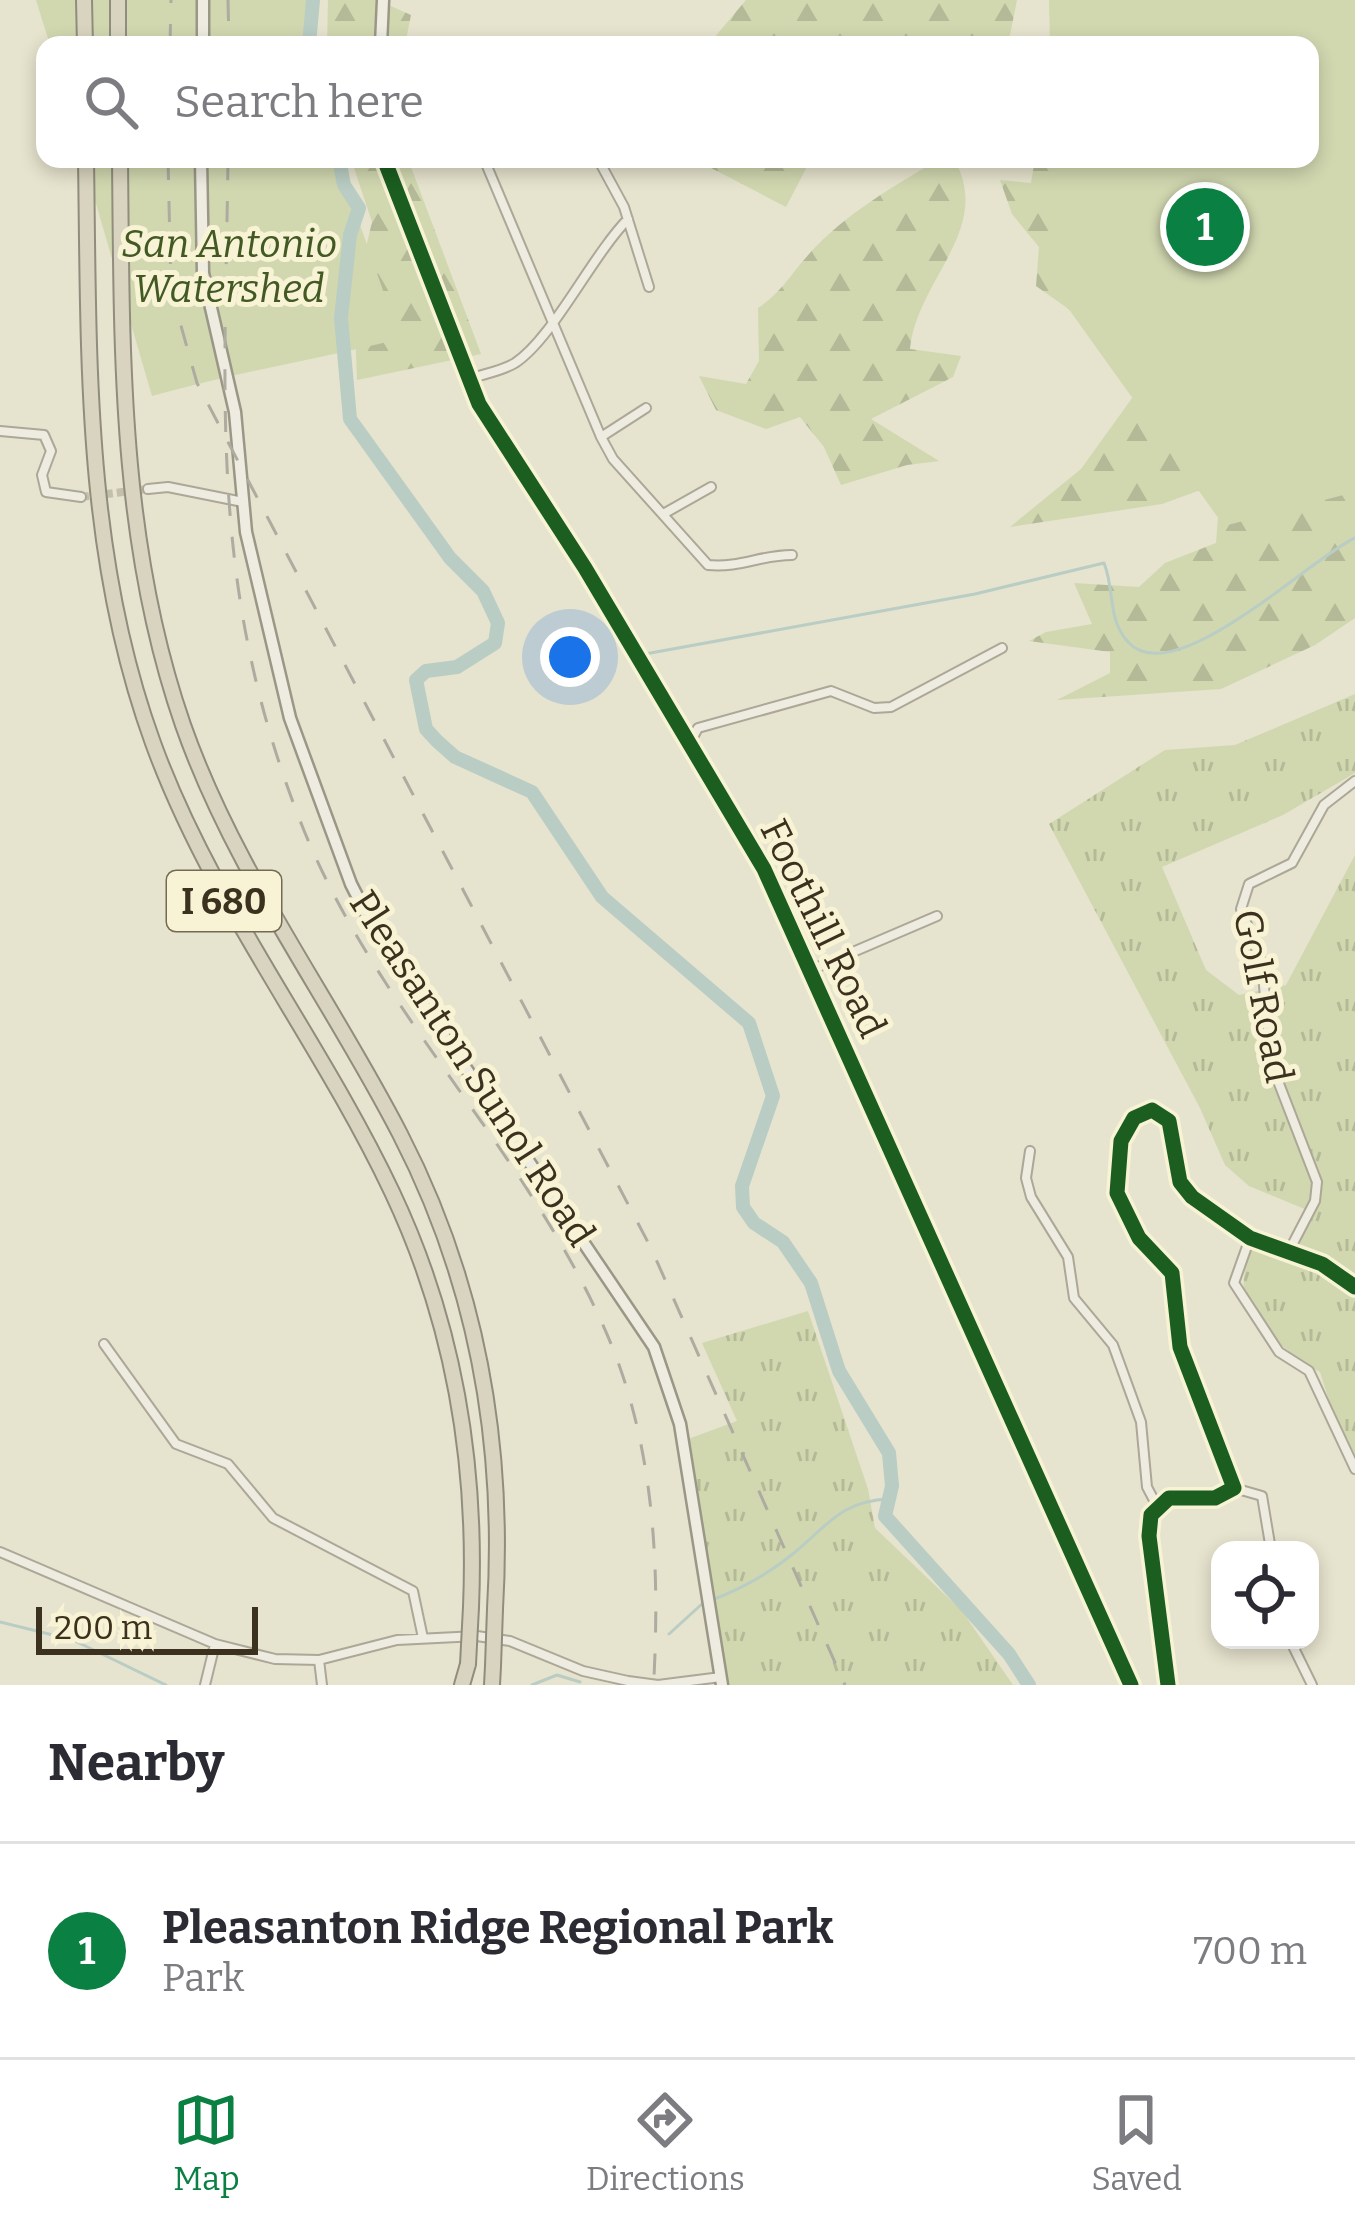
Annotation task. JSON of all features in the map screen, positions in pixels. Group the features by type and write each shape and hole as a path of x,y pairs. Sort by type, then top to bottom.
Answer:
{"highway":[{"path":"84,0 85,36"},
{"path":"118,0 118,36"},
{"name":"I 680","path":"86,168 93,463 123,644 152,741 194,841 368,1146 428,1278 454,1371 468,1462 471,1607 465,1685"},
{"name":"I 680","path":"120,168 127,459 152,617 184,727 226,828 398,1130 458,1269 482,1364 495,1459 491,1685"}],"street":[{"path":"202,36 203,0"},
{"path":"381,36 383,0"},
{"name":"Pleasanton Sunol Road","path":"202,168 203,273 236,412 243,502 290,718 351,884 393,961 654,1347 680,1424 722,1681"},
{"name":"Foothill Road","path":"387,168 467,380 764,869 1131,1685"},
{"path":"488,168 549,322 613,459 708,565 739,568 769,555 792,556"},
{"path":"602,168 628,219 649,287"},
{"path":"467,380 513,364 549,322 600,247 628,219"},
{"path":"601,437 646,408"},
{"path":"0,431 44,435 51,451 42,475 46,492 81,497"},
{"path":"148,489 168,487 243,502"},
{"path":"665,513 711,487"},
{"path":"688,747 698,728 831,691 874,708 909,702 1002,648"},
{"name":"Golf Road","path":"1289,1250 1315,1201 1317,1182 1271,1063 1262,964 1241,909 1249,884 1292,863 1324,805 1355,781"},
{"path":"812,970 937,916"},
{"path":"1234,1488 1180,1347 1172,1274 1138,1238 1117,1193 1121,1141 1134,1118 1147,1110 1163,1115 1172,1127 1177,1172 1185,1190 1250,1238 1322,1264 1355,1287"},
{"path":"1030,1151 1030,1197 1068,1257 1074,1298 1113,1345 1141,1422 1147,1487 1157,1506 1149,1536 1168,1685"},
{"path":"1250,1238 1234,1283 1279,1352 1310,1371 1355,1469"},
{"path":"104,1345 176,1444 228,1464 273,1518 404,1583 418,1601 423,1638"},
{"path":"1157,1506 1176,1496 1224,1496 1234,1488"},
{"path":"1234,1488 1262,1496 1270,1541"},
{"path":"0,1552 214,1644 275,1660 319,1660 423,1638 477,1636 510,1641 583,1671 628,1681 722,1681"},
{"path":"205,1685 214,1644"},
{"path":"1294,1649 1312,1685"},
{"path":"319,1660 322,1685"}],"green space":[{"path":"36,0 314,0 313,36 47,36"},
{"path":"328,0 377,0 411,15 407,36 327,36"},
{"path":"746,0 1017,0 1010,36 716,36"},
{"path":"1049,0 1355,0 1355,492 1224,526 1058,294 1054,168 1319,168 1319,36 1050,36"},
{"name":"San Antonio Watershed","path":"86,168 340,168 400,339 152,396"},
{"path":"354,168 411,168 481,354 357,380 354,298 372,222"},
{"path":"711,168 806,168 786,207"},
{"path":"925,168 958,168 965,208 960,231 925,300 910,349 961,356 953,377 871,419 939,461 907,465 841,485 824,447 800,417 766,429 716,410 699,376 746,384 759,361 758,308 838,226"},
{"path":"1034,168 1118,168 1080,317 1036,286 1039,247 1012,214 1000,180 1031,183"},
{"path":"1135,394 1272,464 1162,504 1010,527 1081,469"},
{"path":"1355,484 1355,618 1315,645 1221,689 1057,700 1110,673 1110,652 1029,641 1046,632 1092,624 1074,583 1139,587 1165,563 1216,543 1219,505"},
{"path":"1355,694 1355,773 1283,815 1162,867 1206,970 1239,995 1286,985 1355,855 1355,1457 1340,1435 1320,1372 1262,1326 1244,1289 1252,1241 1291,1256 1312,1212 1249,1186 1225,1165 1200,1108 1049,824 1165,750 1235,745"},
{"path":"808,1311 868,1489 875,1528 962,1611 1013,1685 720,1685 680,1442 737,1421 702,1343"}],"waterway":[{"path":"310,36 313,0"},
{"path":"341,168 344,185 359,208 350,235 341,318 350,419 450,558 483,591 498,623 495,643 457,667 426,671 416,680 426,729 455,757 532,792 602,897 749,1023 773,1096 742,1186 743,1207 754,1223 783,1242 811,1283 839,1371 889,1453 892,1486 885,1516 1009,1654 1029,1685"},
{"path":"645,654 975,594 1104,563 1117,624 1128,642 1149,653 1177,650 1242,616 1355,538"},
{"path":"712,1600 775,1567 847,1510 889,1499"},
{"path":"669,1634 703,1603"},
{"path":"0,1622 73,1640 166,1685"},
{"path":"532,1685 557,1675 580,1682"}],"tunnel":[{"path":"81,497 148,489"}],"railway":[{"path":"170,36 171,0"},
{"path":"228,0 229,36"},
{"path":"168,168 171,290 197,383 651,1248 845,1685"},
{"path":"228,168 225,416 229,497 251,658 272,741 303,828 369,957 532,1196 602,1323 632,1408 649,1497 656,1587 654,1677"}],"cycle path":[{"path":"387,168 479,404 585,568 764,869 1131,1685"},
{"path":"1168,1685 1149,1536 1151,1515 1169,1498 1215,1498 1234,1488 1180,1347 1172,1273 1139,1238 1117,1193 1121,1141 1134,1118 1152,1110 1169,1121 1180,1182 1192,1197 1250,1238 1322,1264 1355,1287"}],"place":[{"name":"Pleasanton Ridge Regional Park","path":"1205,227"}]}
